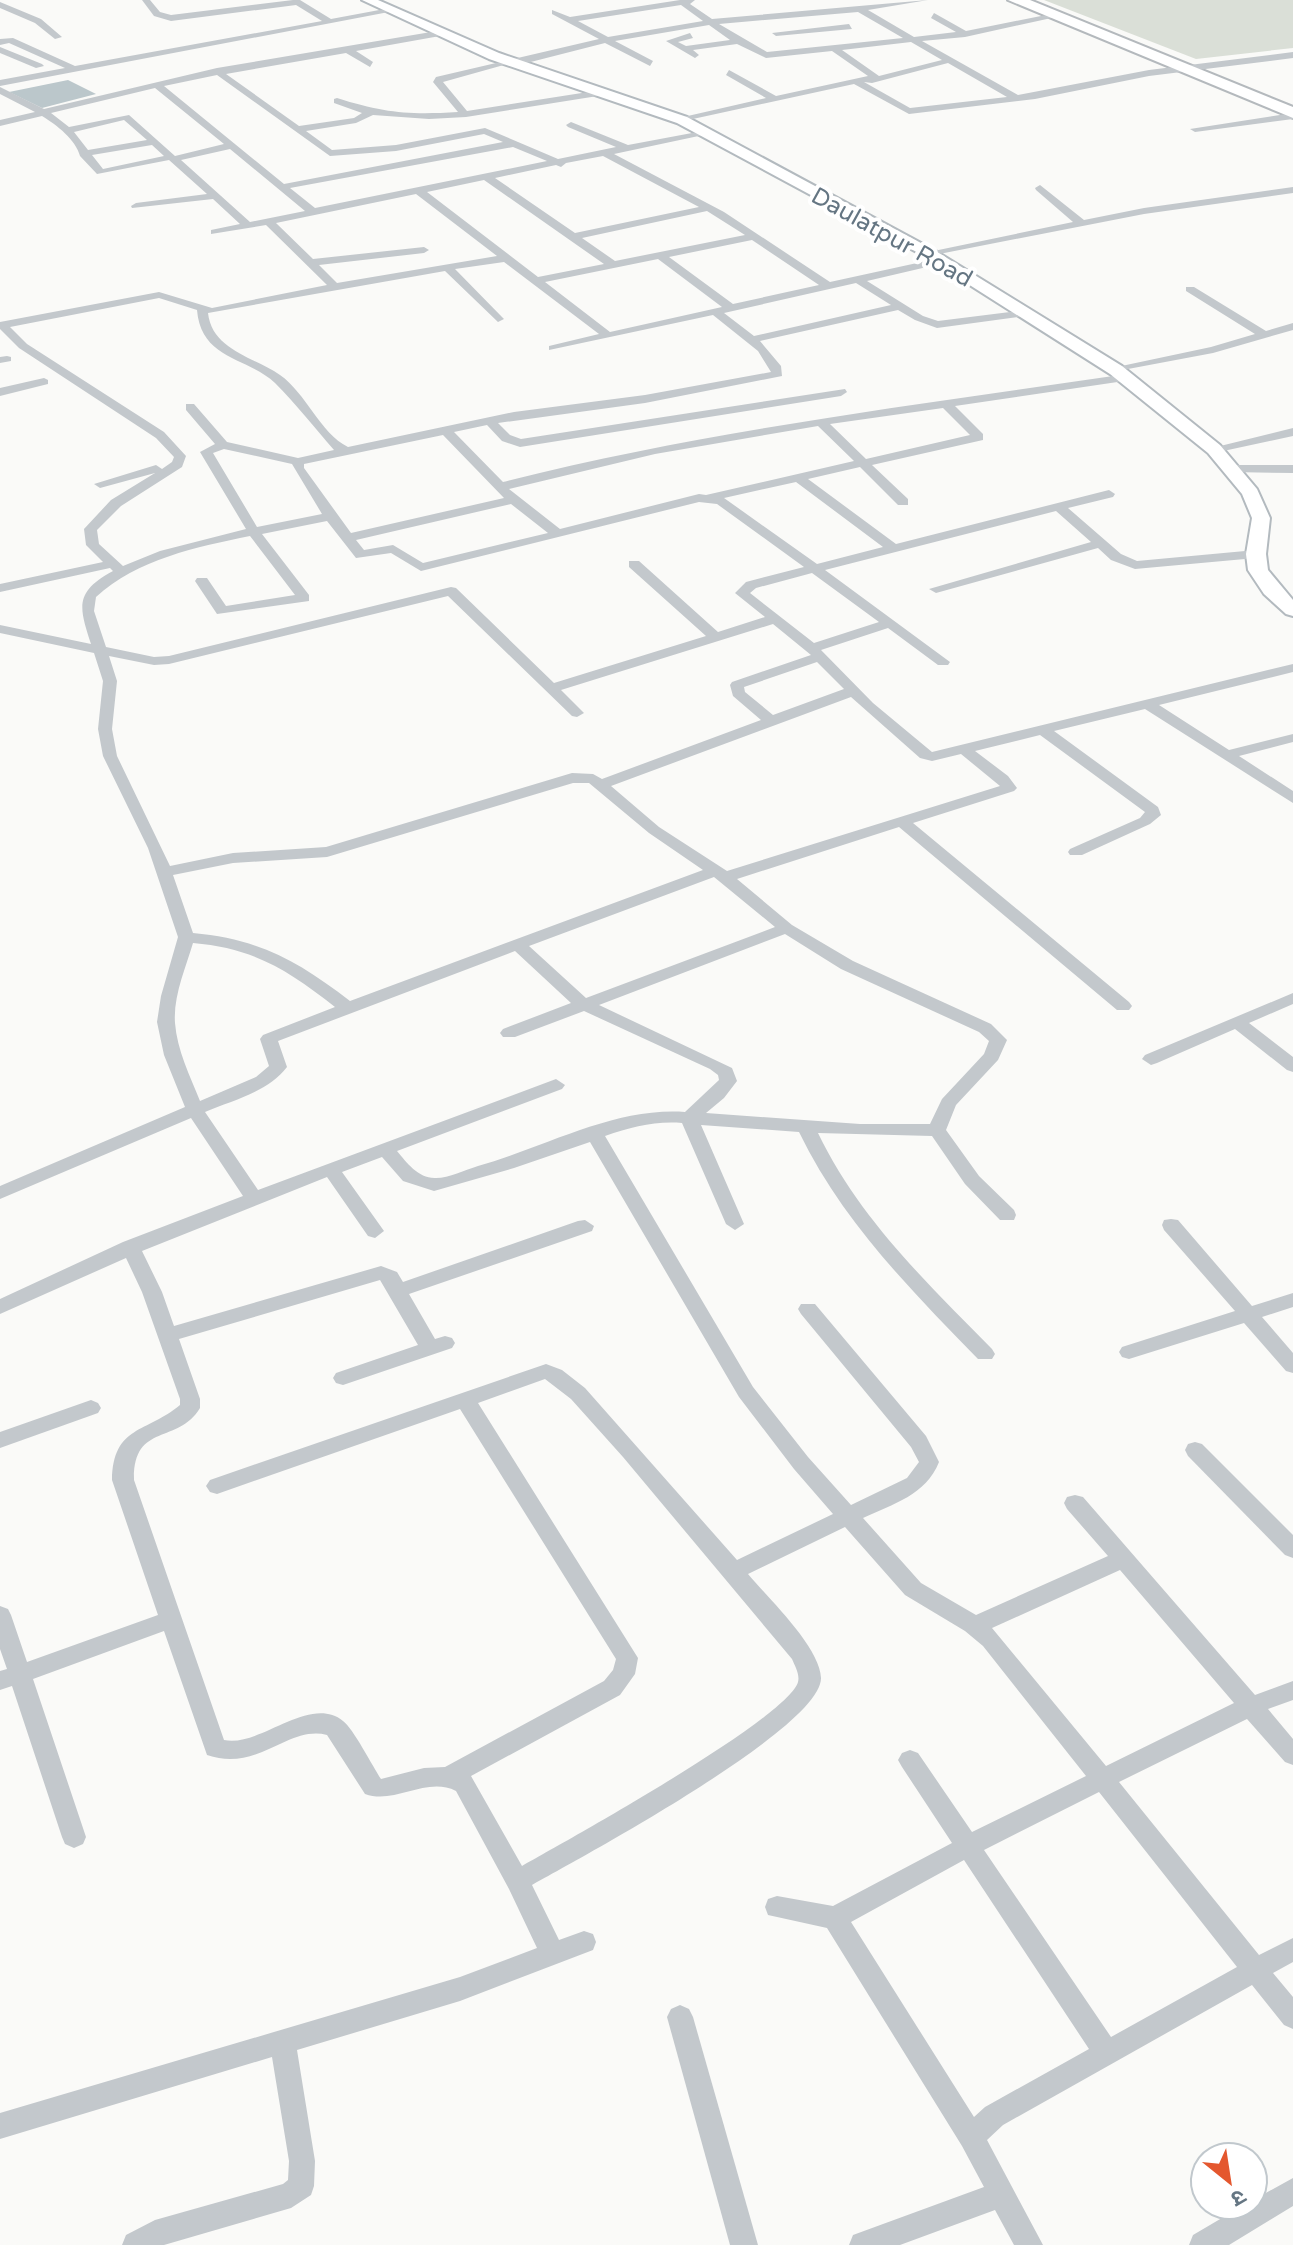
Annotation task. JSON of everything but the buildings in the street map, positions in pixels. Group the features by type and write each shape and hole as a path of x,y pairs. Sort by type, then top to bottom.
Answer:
{"highway":[{"path":"1016,0 1293,115"}],"street":[{"path":"146,0 157,14 171,18 297,2 330,22"},
{"name":"Daulatpur Road","path":"368,0 437,34 682,120 935,257 1122,374 1234,469 1251,493 1261,518 1256,554 1258,570 1271,590 1293,610"},
{"path":"636,0 646,5"},
{"path":"571,19 694,0"},
{"path":"464,113 443,90 439,79 609,39 710,22 924,0"},
{"path":"682,2 738,41 766,55 965,34 1053,15"},
{"path":"0,5 38,21 58,37"},
{"path":"859,9 1016,98"},
{"path":"0,83 390,11"},
{"path":"555,12 650,63"},
{"path":"789,14 813,29"},
{"path":"934,16 965,34"},
{"path":"754,17 802,52"},
{"path":"776,33 849,27"},
{"path":"650,44 723,30"},
{"path":"0,123 217,71 437,34"},
{"path":"0,42 10,40 72,68"},
{"path":"670,41 695,55"},
{"path":"685,49 738,41"},
{"path":"834,48 874,74 872,80"},
{"path":"347,49 370,64"},
{"path":"0,50 52,72"},
{"path":"858,83 909,111 1016,98 1184,68 1293,55"},
{"path":"682,120 951,60"},
{"path":"217,71 330,153 396,148 490,132 561,164"},
{"path":"729,73 776,100"},
{"path":"156,84 313,212"},
{"path":"0,90 51,117 68,130 83,154 101,172 230,146"},
{"path":"337,101 353,110 421,117 601,93"},
{"path":"0,102 14,99"},
{"path":"299,129 356,120 373,112"},
{"path":"1195,129 1293,115"},
{"path":"68,130 126,117 248,225"},
{"path":"571,125 629,149"},
{"path":"215,232 561,164 705,132"},
{"path":"83,154 154,142"},
{"path":"282,187 516,143"},
{"path":"342,154 359,171"},
{"path":"607,154 755,236 830,287"},
{"path":"488,178 612,264"},
{"path":"1040,188 1080,222"},
{"path":"553,348 830,287 935,257 1080,222 1293,190"},
{"path":"419,191 608,336"},
{"path":"136,206 216,196"},
{"path":"572,237 708,208"},
{"path":"268,221 334,286"},
{"path":"536,281 755,236"},
{"path":"310,263 424,250"},
{"path":"659,255 731,308"},
{"path":"1,325 159,295 176,297 202,310 228,309 334,286 506,258"},
{"path":"447,267 498,319"},
{"path":"859,280 930,324 947,326 1025,313"},
{"path":"1190,289 1262,333"},
{"path":"752,340 900,306"},
{"path":"202,310 204,328 233,356 277,378 340,449 348,451"},
{"path":"202,581 222,611 304,598 254,532 206,452 223,445 298,462 490,421 778,374 777,365 752,340 715,312"},
{"path":"1,325 23,346 160,435 180,456 178,463 116,503 90,529 93,545 115,567"},
{"path":"500,487 649,451 775,428 947,405 1122,374 1293,326"},
{"path":"0,392 44,382"},
{"path":"490,421 506,438 520,443 841,392"},
{"path":"298,462 298,468 330,516 361,555 393,549 421,567 711,497 977,439 977,433 947,405"},
{"path":"190,407 223,445"},
{"path":"822,423 903,502"},
{"path":"446,431 513,500 552,532 561,534"},
{"path":"1214,449 1293,432"},
{"path":"100,484 178,463"},
{"path":"1234,469 1293,469"},
{"path":"800,479 895,550"},
{"path":"1109,494 745,588 744,596 816,652 868,706 925,755 941,757 1293,668"},
{"path":"711,497 943,662"},
{"path":"347,538 513,500"},
{"path":"1059,507 1125,562 1135,565 1256,554"},
{"path":"0,588 115,567 330,516"},
{"path":"936,589 1101,543"},
{"path":"634,564 716,637"},
{"path":"115,567 89,596 87,611 110,681 105,729 110,756 164,872 186,937 166,1022 183,1085 196,1112 253,1197"},
{"path":"0,629 154,661 169,660 451,591 577,713"},
{"path":"552,688 774,619"},
{"path":"770,720 738,693 737,685 890,623"},
{"path":"600,785 855,690"},
{"path":"1149,705 1293,798"},
{"path":"1043,730 1153,810 1153,815 1145,821 1076,852"},
{"path":"1227,755 1293,738"},
{"path":"0,1193 196,1112 273,1074 278,1067 268,1046 269,1039 346,1007 720,874 1009,788 1003,779 965,750"},
{"path":"164,872 233,858 327,852 572,778 585,777 600,785 654,830 720,874 786,928 847,965 985,1028 998,1040 992,1056 948,1103 937,1130"},
{"path":"901,821 1123,1006"},
{"path":"509,1033 581,1003 786,928"},
{"path":"186,937 232,940 262,950 294,966 346,1007"},
{"path":"518,945 581,1003 726,1072 728,1081 718,1094 689,1118"},
{"path":"1151,1059 1293,998"},
{"path":"1238,1023 1293,1066"},
{"path":"0,1307 130,1247 253,1197 332,1171 556,1085"},
{"path":"386,1150 410,1177 434,1185 508,1164 633,1120 689,1118 806,1127 937,1130"},
{"path":"689,1118 735,1224"},
{"path":"806,1127 821,1164 845,1202 882,1247 985,1354"},
{"path":"937,1130 972,1180 1007,1215"},
{"path":"594,1133 746,1392 849,1518 913,1589 933,1604 976,1625 1293,2017"},
{"path":"332,1171 375,1231"},
{"path":"1171,1225 1293,1366"},
{"path":"398,1291 585,1226"},
{"path":"130,1247 168,1335 190,1399 190,1408 182,1416 135,1440 124,1452 121,1465 143,1539 215,1748 238,1752 312,1724 326,1723 335,1728 373,1787 381,1789 438,1774 451,1775 464,1784 518,1881 552,1953"},
{"path":"168,1335 381,1273 390,1277 437,1346 343,1378"},
{"path":"1129,1352 1293,1300"},
{"path":"733,1572 914,1484 929,1462 919,1442 808,1309"},
{"path":"217,1486 546,1371 558,1375 644,1465 801,1653 810,1674 808,1689 786,1713 638,1813 518,1881"},
{"path":"451,1775 612,1688 624,1674 627,1658 464,1398"},
{"path":"0,1440 91,1408"},
{"path":"1195,1450 1293,1549"},
{"path":"1075,1503 1293,1755"},
{"path":"976,1625 1124,1559"},
{"path":"0,1615 10,1677 74,1837"},
{"path":"10,1677 173,1619"},
{"path":"777,1907 835,1918 968,1846 1251,1706 1293,1690"},
{"path":"910,1760 1107,2053"},
{"path":"835,1918 971,2137 1029,2245"},
{"path":"0,2126 460,1989 584,1942"},
{"path":"971,2137 994,2116 1293,1949"},
{"path":"680,2017 744,2245"},
{"path":"136,2245 155,2234 291,2195 301,2186 302,2161 283,2043"},
{"path":"1203,2245 1293,2191"},
{"path":"863,2245 910,2237 1002,2194"}],"shaded area":[{"path":"1044,0 1293,0 1293,48 1196,59"},
{"path":"68,80 96,94 42,108 9,92"}]}
